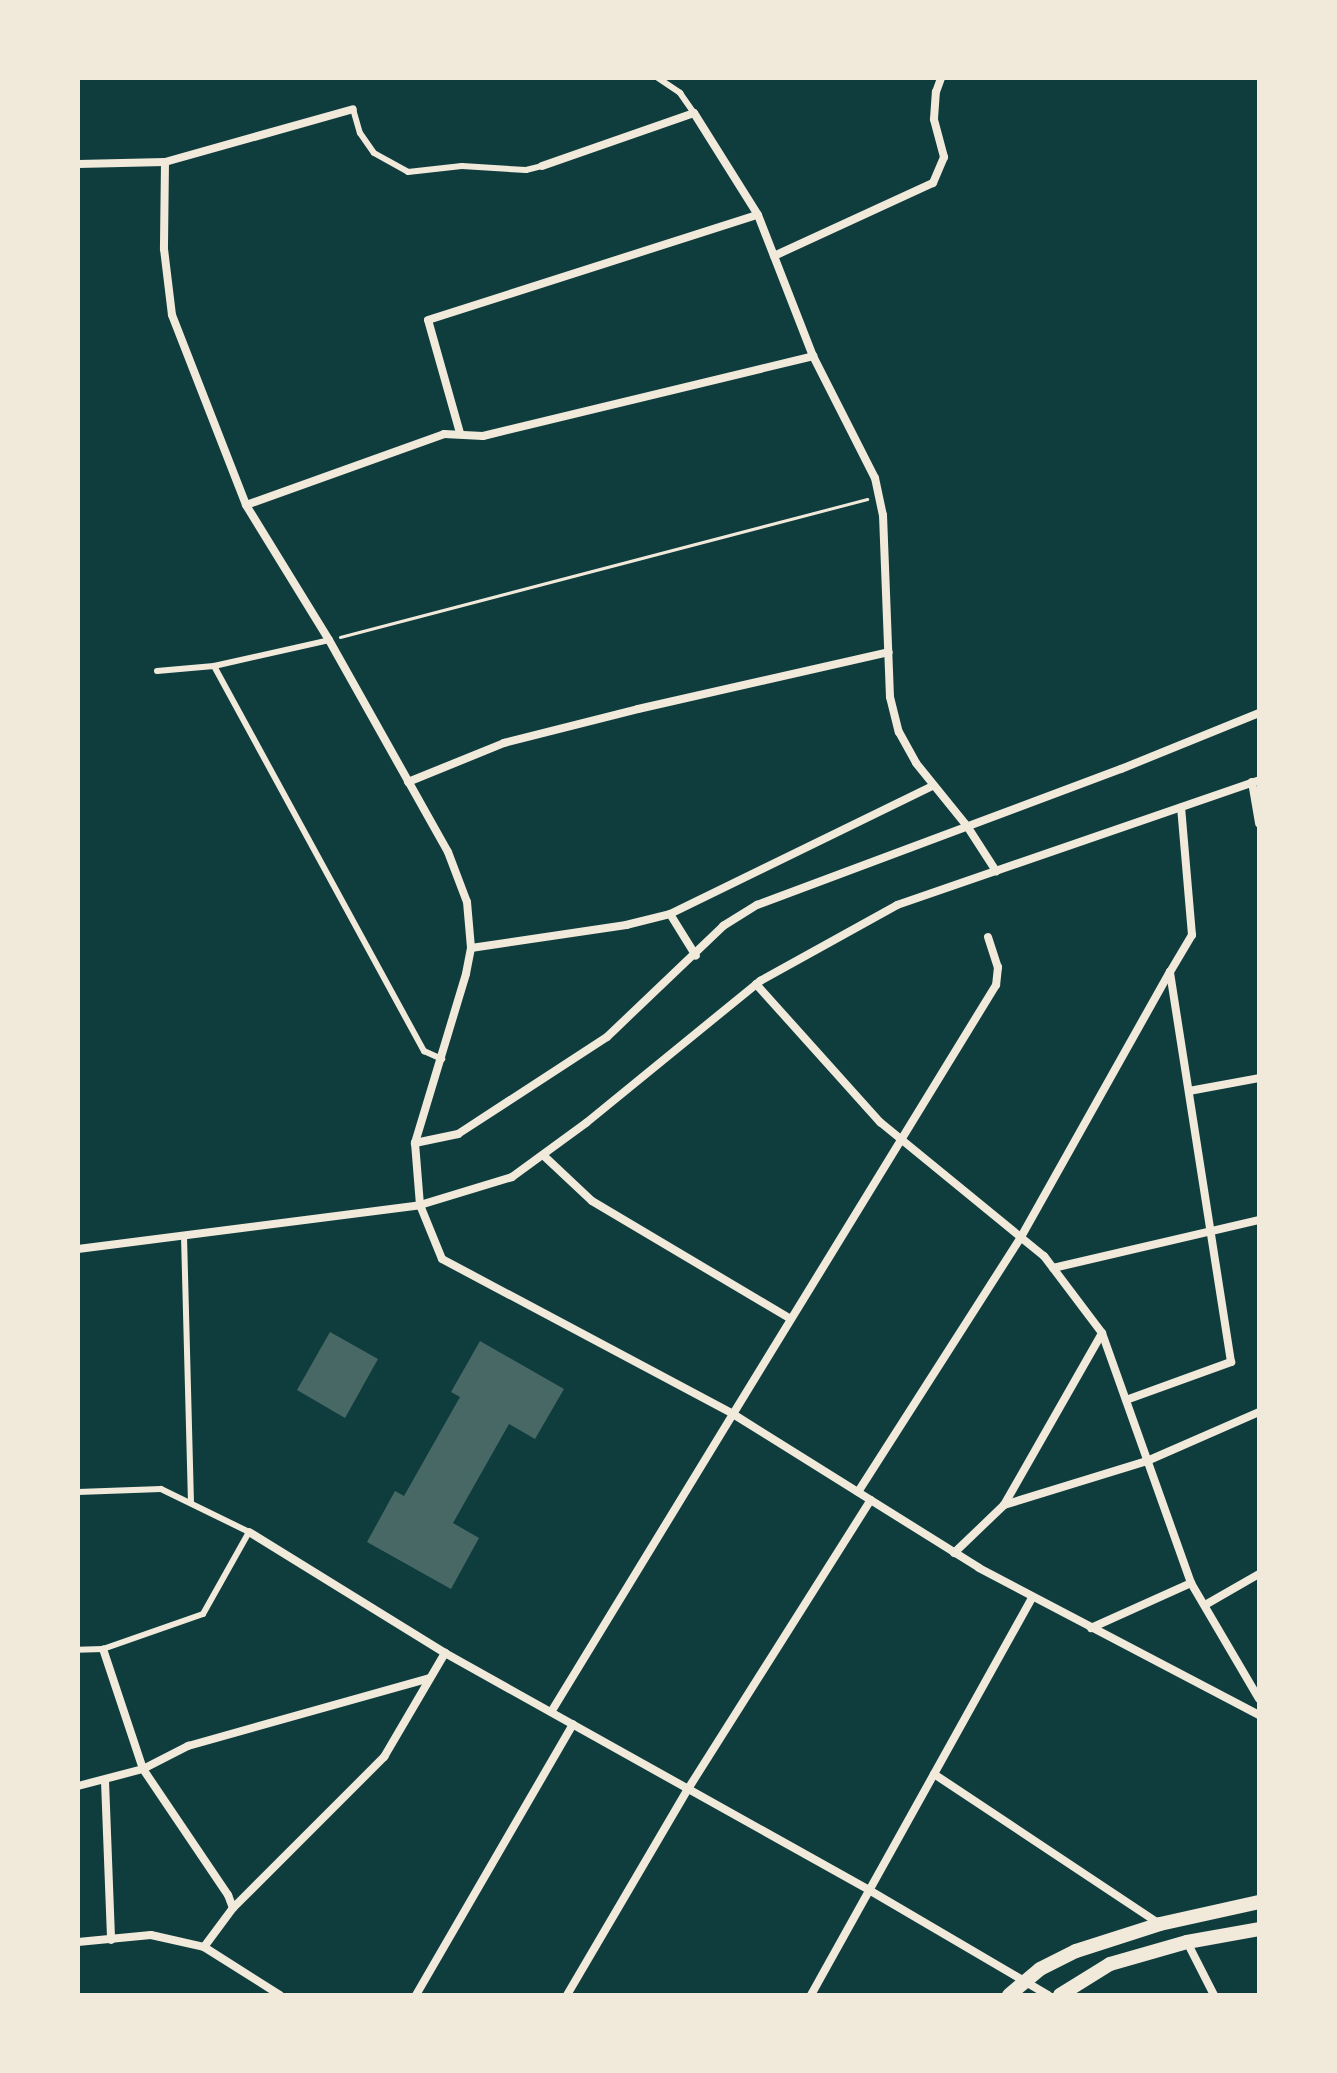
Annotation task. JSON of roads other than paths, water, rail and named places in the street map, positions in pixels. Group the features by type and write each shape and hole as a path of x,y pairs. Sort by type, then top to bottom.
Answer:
{"street":[{"path":"774,256 926,190 933,183 944,157 934,119 936,92 941,78"},
{"path":"78,164 165,162 353,109"},
{"path":"542,166 694,113 758,215 813,356 867,460 880,496 894,715 907,749 967,826 996,871"},
{"path":"165,162 164,249 172,315 182,348 246,505 329,640 459,874 467,902 471,948 442,1059 415,1143 420,1205 442,1259 733,1414 954,1553 1032,1598 1259,1715"},
{"path":"460,433 428,320 758,215"},
{"path":"246,505 444,434 483,436 813,356"},
{"path":"408,782 504,743 889,652"},
{"path":"415,1143 458,1134 607,1037 696,956 723,926 757,905 1121,769 1259,713"},
{"path":"78,1249 420,1205 512,1177 756,984 897,905 1255,781 1259,823"},
{"path":"471,948 626,925 670,914 933,786"},
{"path":"858,1492 1021,1237 1192,935 1181,807"},
{"path":"670,914 696,956"},
{"path":"551,1712 996,985 998,967 988,937"},
{"path":"1126,1400 1231,1362 1170,972"},
{"path":"756,984 880,1122 1021,1237 1053,1268 1102,1333 1191,1583 1259,1699"},
{"path":"1189,1091 1259,1078"},
{"path":"543,1155 592,1201 791,1319"},
{"path":"1053,1268 1259,1220"},
{"path":"954,1553 1004,1505 1102,1333"},
{"path":"1004,1505 1147,1461 1259,1412"},
{"path":"567,1995 688,1789 871,1500"},
{"path":"249,1532 445,1653 869,1890 1048,1995"},
{"path":"1205,1605 1259,1574"},
{"path":"1091,1628 1191,1583"},
{"path":"811,1995 1032,1598"},
{"path":"103,1649 143,1769 228,1895 233,1908"},
{"path":"204,1947 233,1908 384,1757 445,1653"},
{"path":"78,1786 143,1769 188,1746 430,1678"},
{"path":"416,1995 573,1724"},
{"path":"934,1774 1160,1924"},
{"path":"105,1781 111,1940"},
{"path":"1009,1995 1040,1969 1076,1951 1160,1924 1259,1902"},
{"path":"1060,1995 1110,1964 1187,1942 1259,1929"},
{"path":"78,1942 151,1935 204,1947 280,1995"},
{"path":"1187,1942 1214,1995"}],"lane":[{"path":"658,78 680,93 694,113"},
{"path":"353,109 360,133 374,153 408,172 462,166 526,170 542,166"},
{"path":"157,671 214,666 329,640"},
{"path":"214,666 424,1051 442,1059"},
{"path":"184,1236 191,1503"},
{"path":"78,1492 161,1489 249,1532 203,1614 103,1649 78,1650"}]}
